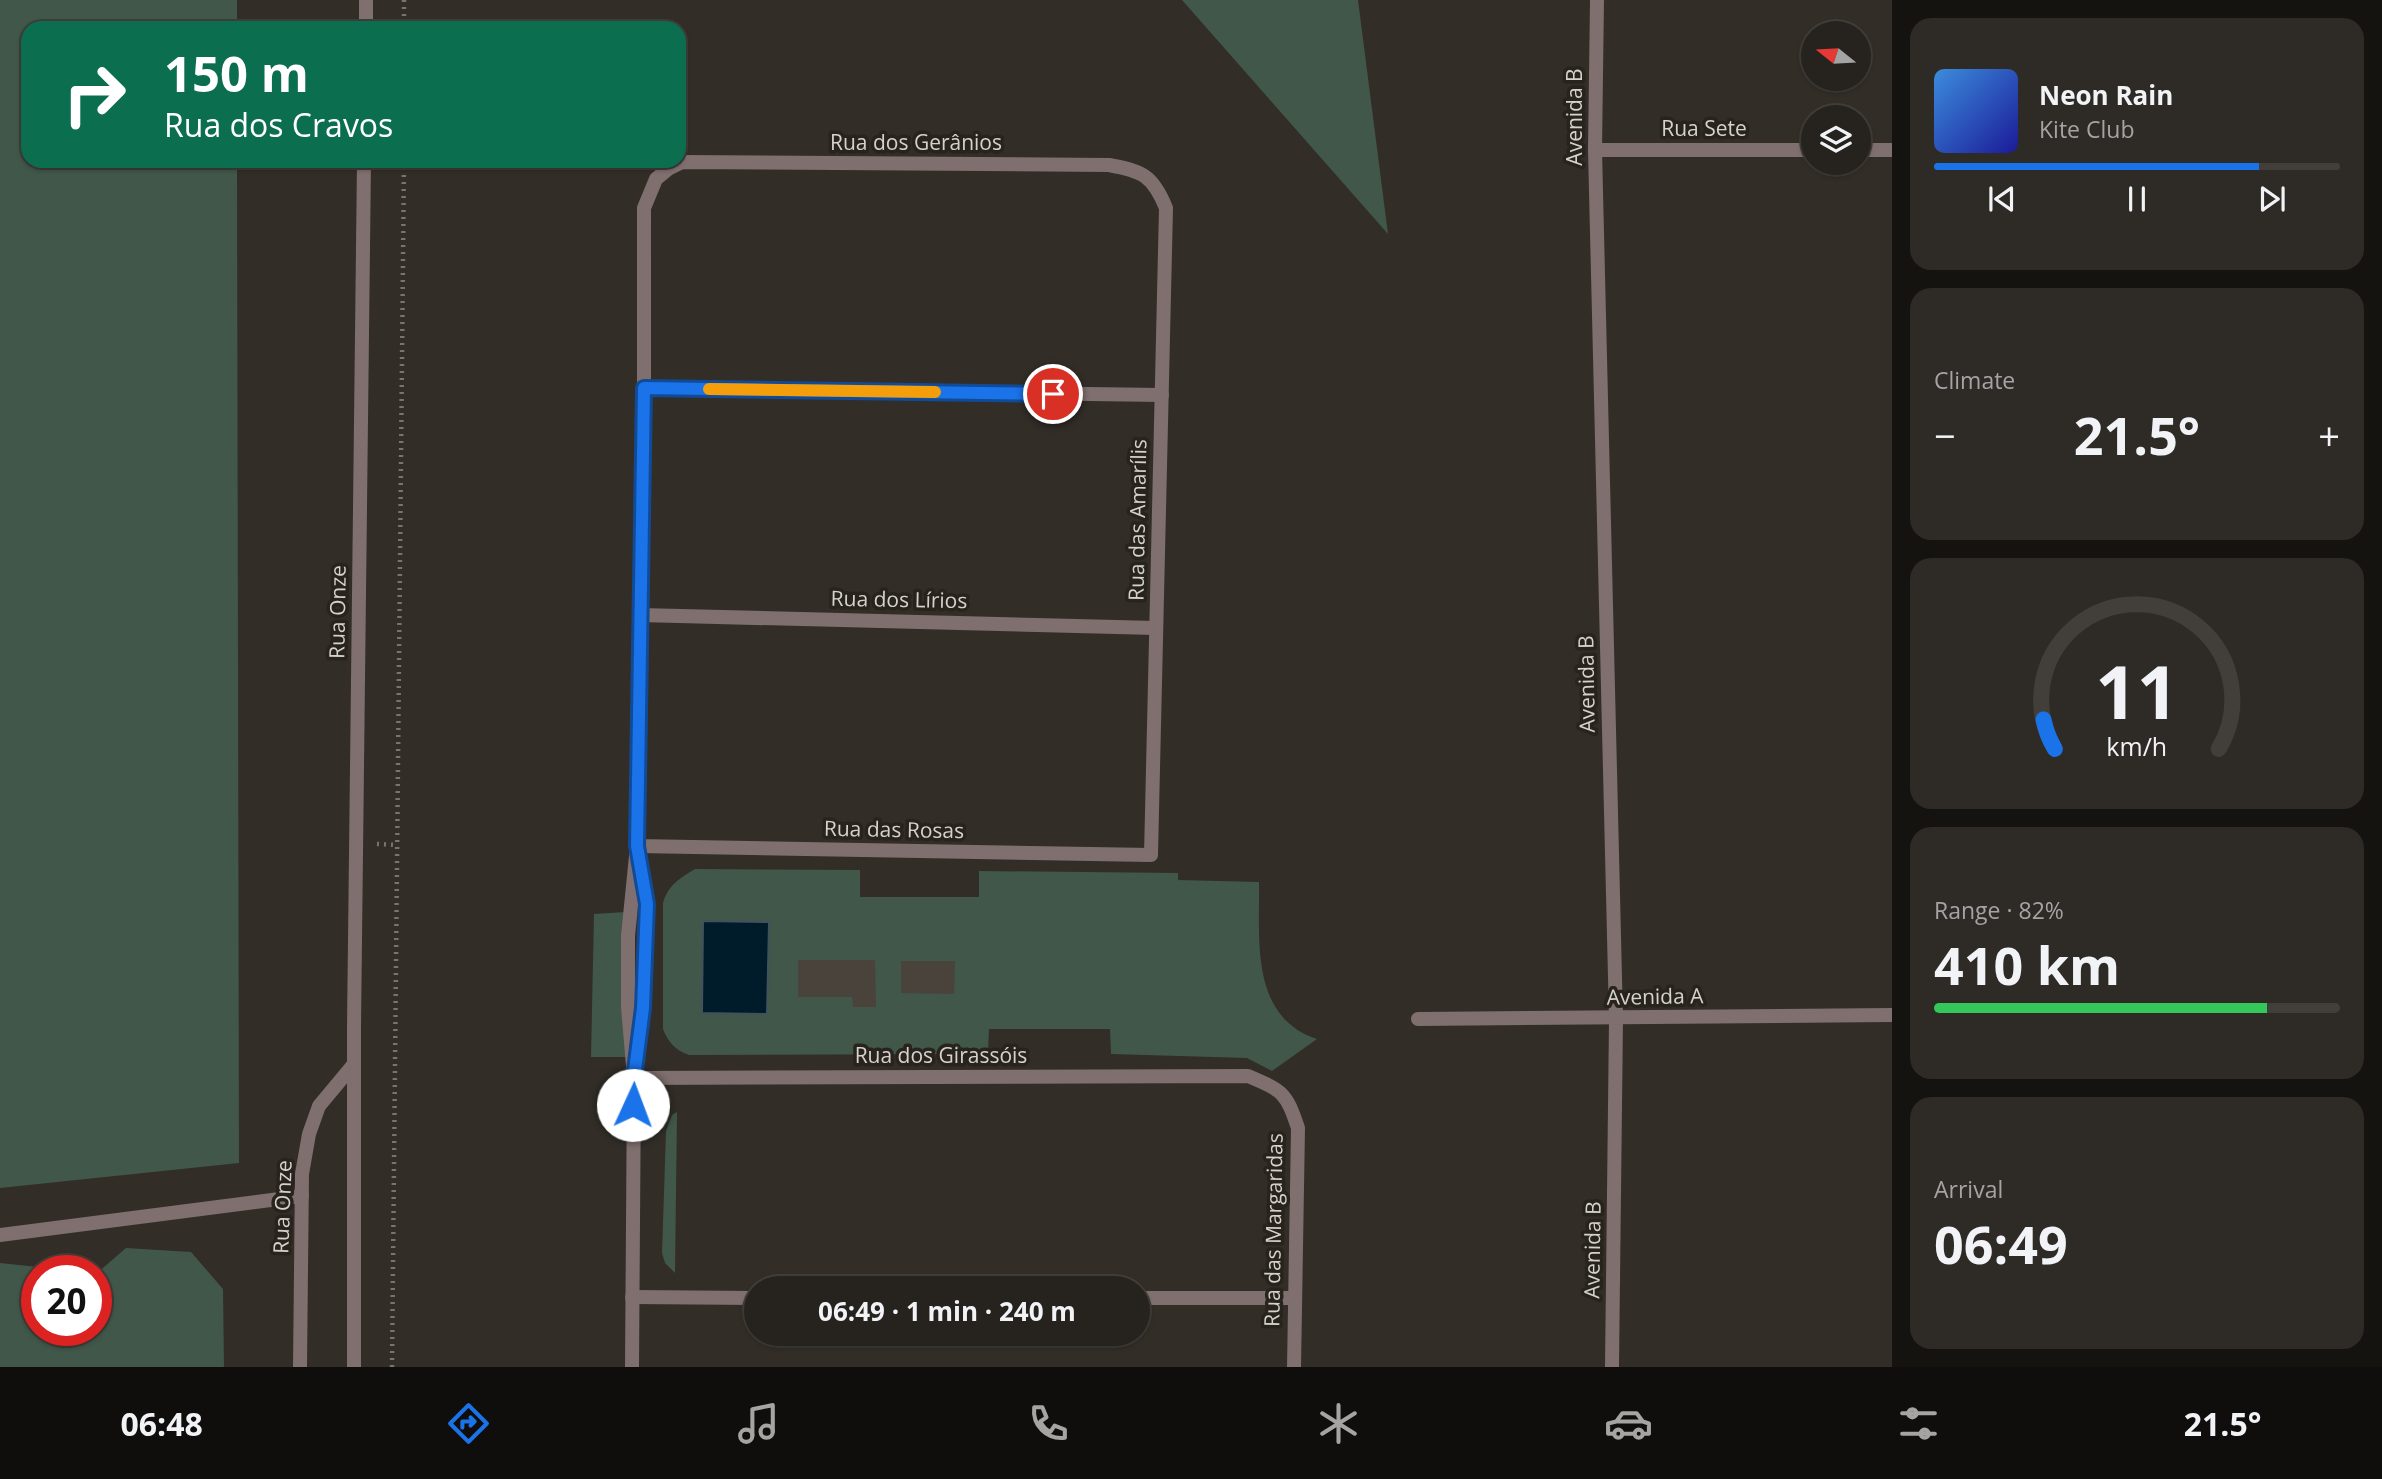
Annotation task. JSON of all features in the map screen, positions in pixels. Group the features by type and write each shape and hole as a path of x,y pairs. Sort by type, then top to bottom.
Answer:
{"street":[{"path":"366,0 366,21"},
{"name":"Avenida B","path":"1597,0 1595,149 1616,1019 1612,1367"},
{"name":"Rua Sete","path":"1595,149 1801,150"},
{"path":"1871,150 1892,150"},
{"name":"Rua dos Gerânios","path":"686,162 1109,165 1129,168 1145,175 1157,187"},
{"name":"Rua Onze","path":"354,1367 354,1064 364,168"},
{"name":"Rua dos Gerânios","path":"644,388 644,208 656,179 670,168"},
{"name":"Rua das Amarílis","path":"1151,855 1166,208 1157,187"},
{"path":"632,1367 634,1078 643,1008 647,904 637,846 644,388 1162,395"},
{"name":"Rua dos Lírios","path":"640,615 1156,628"},
{"name":"Rua das Rosas","path":"637,846 1151,855"},
{"name":"Avenida A","path":"1418,1019 1892,1015"},
{"name":"Rua Onze","path":"300,1367 302,1174 309,1134 319,1106 354,1064"},
{"name":"Rua dos Girassóis","path":"634,1078 1248,1076"},
{"name":"Rua das Margaridas","path":"1248,1076 1274,1087 1289,1101 1298,1128 1294,1367"},
{"path":"0,1235 302,1196"},
{"path":"632,1297 744,1298"},
{"path":"1150,1298 1295,1298"}],"path":[{"path":"404,0 404,21"},
{"path":"392,1367 404,168"}],"green space":[{"path":"0,0 237,0 237,21 21,21 21,168 237,168 239,1163 0,1188"},
{"path":"1182,0 1358,0 1388,234"},
{"path":"695,869 860,870 860,897 979,897 979,871 1178,873 1178,880 1259,882 1260,950 1269,994 1279,1013 1295,1028 1317,1039 1272,1071 1247,1058 1111,1054 1110,1029 989,1029 988,1054 689,1055 673,1045 663,1029 663,903 671,887"},
{"path":"625,912 626,1057 591,1057 594,914"},
{"path":"677,1112 675,1273 665,1263 662,1253 666,1131 672,1115"},
{"path":"126,1248 191,1252 223,1289 224,1367 0,1367 0,1263 21,1265 21,1346 112,1346 112,1260"}],"water":[{"path":"703,921 769,922 767,1014 702,1013"}],"building":[{"path":"798,960 875,960 876,1007 853,1007 852,997 798,997"},
{"path":"901,961 955,961 954,994 901,993"}],"slow traffic":[{"path":"709,389 935,392"}],"route":[{"path":"633,1105 643,1008 647,904 637,846 644,388 1053,394"}]}
